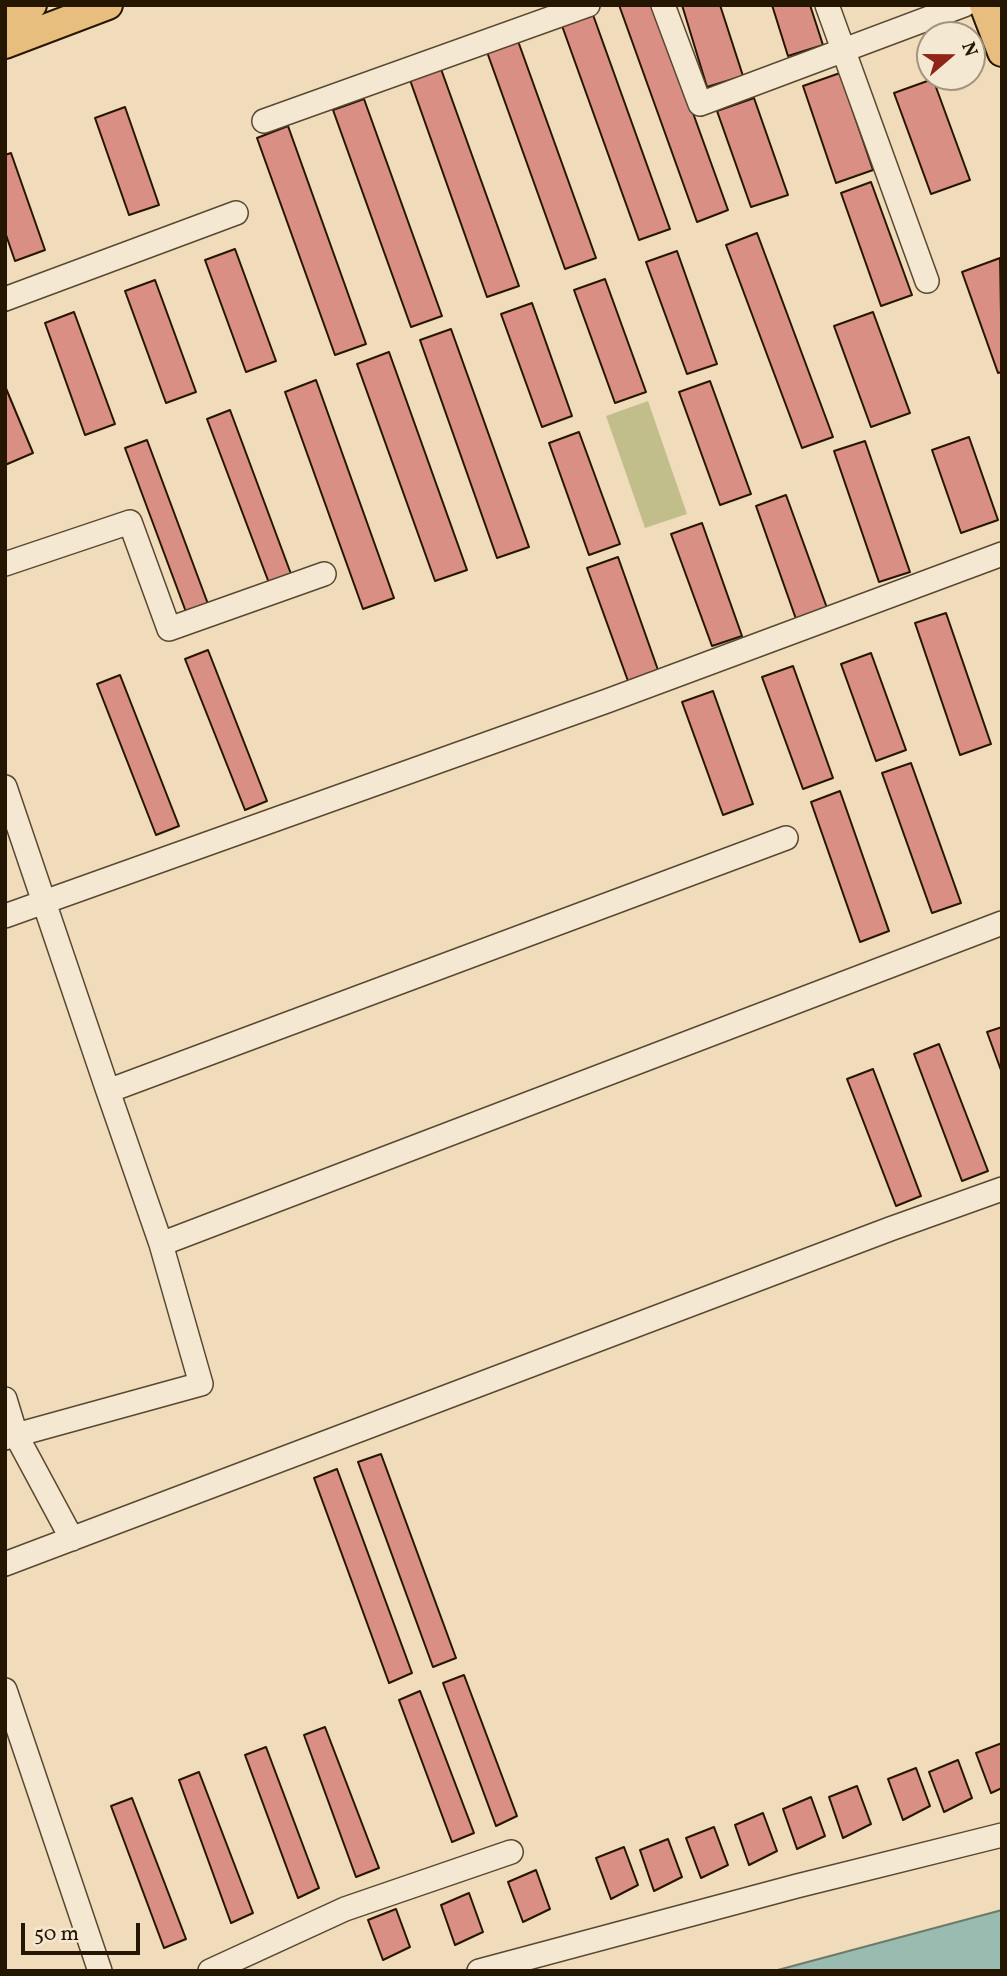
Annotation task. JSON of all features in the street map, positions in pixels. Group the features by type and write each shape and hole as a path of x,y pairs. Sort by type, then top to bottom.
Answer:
{"main road":[{"path":"5,15 32,5"},
{"path":"5,44 108,5"},
{"path":"984,5 1002,52"}],"street":[{"path":"264,121 588,5"},
{"path":"663,5 700,104 964,5"},
{"path":"827,5 927,281"},
{"path":"5,299 236,213"},
{"path":"5,564 131,522 170,629 324,574"},
{"path":"5,916 607,701 1002,554"},
{"path":"5,788 161,1244 201,1384 11,1437"},
{"path":"108,1091 786,838"},
{"path":"161,1244 1002,923"},
{"path":"5,1564 1002,1189"},
{"path":"5,1399 11,1437 72,1539"},
{"path":"5,1690 100,1971"},
{"path":"479,1971 1002,1835"},
{"path":"211,1971 345,1909 511,1852"}],"shaded area":[{"path":"648,401 687,514 645,528 606,416"}],"water":[{"path":"1002,1910 1002,1971 774,1971"}],"building":[{"path":"619,5 654,5 728,210 697,222"},
{"path":"682,5 720,5 743,76 707,87"},
{"path":"772,5 810,5 823,45 788,56"},
{"path":"592,12 670,229 639,240 561,23"},
{"path":"518,41 596,258 565,269 487,52"},
{"path":"441,69 519,286 487,297 410,80"},
{"path":"840,73 873,170 836,183 803,86"},
{"path":"916,85 916,91 937,91 970,180 931,194 894,93"},
{"path":"754,98 788,195 751,207 717,111"},
{"path":"364,99 442,316 411,327 333,110"},
{"path":"125,107 159,205 129,215 95,118"},
{"path":"288,126 366,344 335,355 257,138"},
{"path":"11,153 45,250 15,261 5,232 5,155"},
{"path":"871,182 912,295 881,306 841,193"},
{"path":"757,233 833,437 802,448 726,245"},
{"path":"235,249 276,361 246,372 205,260"},
{"path":"677,251 717,364 687,374 646,262"},
{"path":"1000,258 1002,372 998,373 962,272"},
{"path":"605,279 646,392 615,403 574,290"},
{"path":"155,280 196,392 166,403 125,291"},
{"path":"532,303 572,416 542,427 501,314"},
{"path":"74,312 115,424 85,435 45,323"},
{"path":"873,312 910,413 871,427 834,326"},
{"path":"451,329 529,547 497,558 420,340"},
{"path":"389,352 467,570 435,581 357,364"},
{"path":"316,380 394,598 363,609 285,392"},
{"path":"710,381 751,494 720,505 679,392"},
{"path":"5,386 33,453 5,465"},
{"path":"230,410 291,574 269,583 207,419"},
{"path":"579,432 620,544 589,555 549,443"},
{"path":"969,437 998,520 961,533 932,450"},
{"path":"147,440 208,604 186,612 125,448"},
{"path":"865,441 910,572 879,582 834,451"},
{"path":"786,495 827,608 796,619 756,506"},
{"path":"702,523 742,636 712,646 671,534"},
{"path":"618,557 658,670 628,681 587,568"},
{"path":"946,613 991,744 960,755 915,623"},
{"path":"208,650 267,801 245,810 185,659"},
{"path":"871,653 906,750 876,761 841,664"},
{"path":"793,666 833,778 803,789 762,677"},
{"path":"120,675 179,826 156,835 97,684"},
{"path":"713,691 753,804 723,815 682,702"},
{"path":"911,763 961,903 932,913 882,773"},
{"path":"840,791 889,931 860,942 811,802"},
{"path":"1002,1027 1002,1073 987,1032"},
{"path":"939,1044 988,1171 962,1181 914,1054"},
{"path":"873,1069 921,1196 896,1206 847,1079"},
{"path":"381,1454 456,1658 433,1667 358,1462"},
{"path":"337,1469 412,1673 389,1683 314,1478"},
{"path":"464,1675 517,1816 496,1826 443,1683"},
{"path":"420,1691 474,1833 452,1842 399,1700"},
{"path":"325,1727 379,1868 356,1877 304,1735"},
{"path":"1002,1743 1002,1788 991,1793 976,1753"},
{"path":"266,1747 319,1888 298,1898 245,1755"},
{"path":"958,1760 972,1798 944,1812 929,1772"},
{"path":"916,1768 930,1806 903,1820 888,1779"},
{"path":"199,1772 253,1913 231,1923 179,1780"},
{"path":"857,1786 871,1824 843,1838 829,1797"},
{"path":"811,1797 825,1836 797,1849 783,1809"},
{"path":"132,1798 186,1939 164,1948 111,1806"},
{"path":"763,1813 777,1851 749,1865 735,1825"},
{"path":"714,1827 728,1865 701,1878 686,1838"},
{"path":"668,1839 682,1877 654,1891 640,1850"},
{"path":"624,1847 638,1885 611,1899 596,1858"},
{"path":"536,1870 550,1909 523,1922 508,1882"},
{"path":"469,1893 483,1932 455,1945 441,1905"},
{"path":"396,1909 410,1947 383,1960 368,1920"}]}
